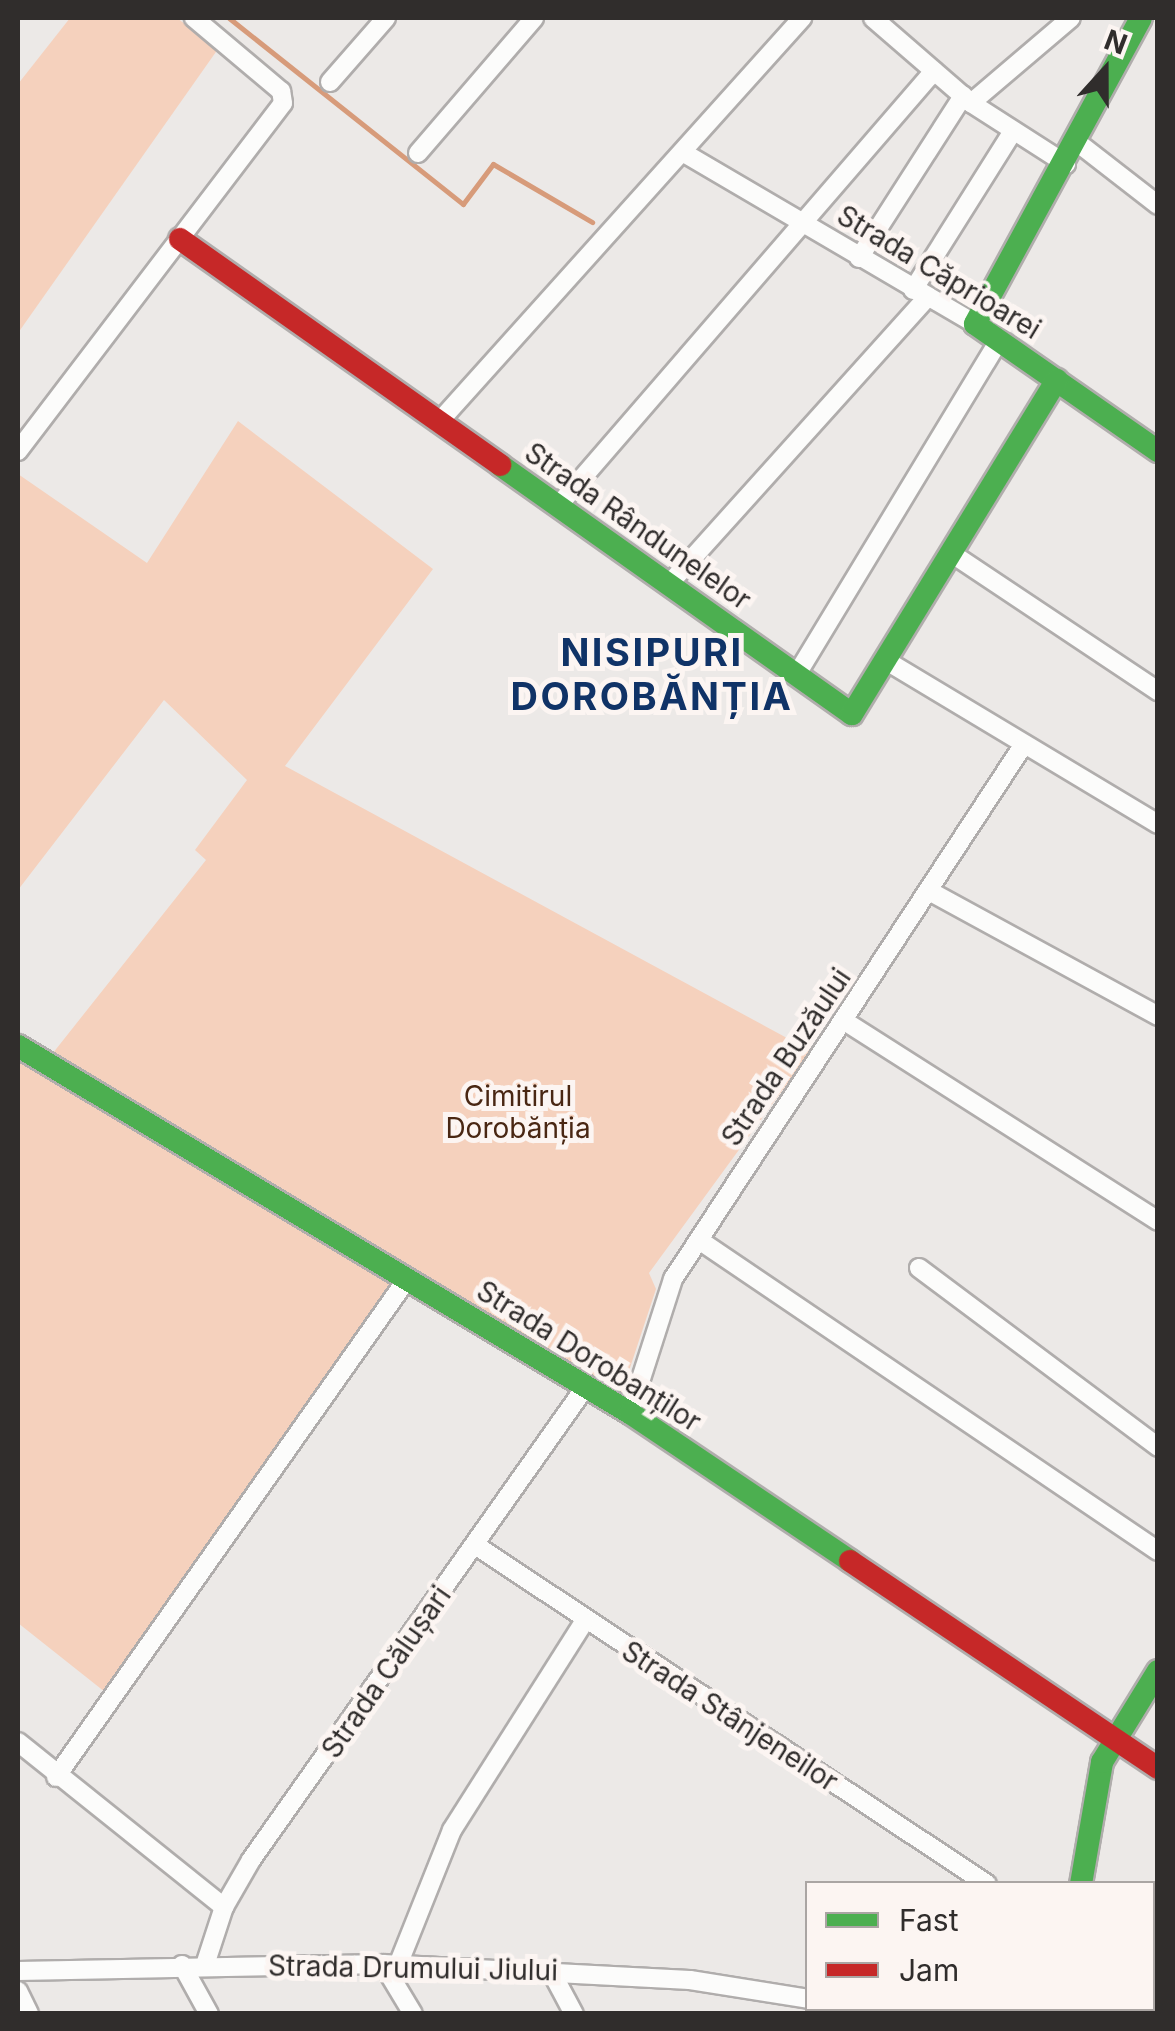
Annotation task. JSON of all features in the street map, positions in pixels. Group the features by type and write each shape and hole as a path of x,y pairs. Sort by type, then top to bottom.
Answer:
{"street":[{"path":"18,451 283,103 282,91 194,18"},
{"path":"330,82 386,18"},
{"path":"418,152 534,18"},
{"path":"438,423 802,18"},
{"path":"873,18 968,100 1014,132 1072,154 1158,205"},
{"path":"891,33 905,18"},
{"path":"859,258 968,100 1070,18"},
{"path":"975,324 1072,154 1141,18"},
{"path":"558,506 934,71"},
{"path":"670,584 920,294 1014,132"},
{"name":"Strada Căprioarei","path":"684,152 801,225 975,324 1158,451"},
{"name":"Strada Rândunelelor","path":"180,239 852,714 885,660"},
{"path":"798,674 999,340"},
{"path":"1057,380 885,660 1022,748 1158,824"},
{"path":"951,553 1158,690"},
{"name":"Strada Buzăului","path":"630,1413 673,1279 932,892 1022,748"},
{"path":"932,892 1158,1016"},
{"path":"846,1022 1158,1221"},
{"name":"Strada Dorobanților","path":"18,1046 584,1389 630,1413 1158,1768"},
{"path":"698,1240 1158,1550"},
{"path":"919,1268 1158,1446"},
{"path":"56,1777 407,1279"},
{"name":"Strada Călușari","path":"205,1965 224,1907 250,1860 584,1389"},
{"name":"Strada Stânjeneilor","path":"475,1545 584,1622 982,1881"},
{"path":"413,2014 390,1965 452,1830 584,1622"},
{"path":"1081,1881 1089,1813 1102,1762 1158,1671"},
{"path":"18,1742 56,1777 224,1907"},
{"path":"182,1965 209,2014"},
{"name":"Strada Drumului Jiului","path":"18,1971 182,1965 551,1970 690,1980 805,1998"},
{"path":"551,1970 574,2014"},
{"path":"18,1991 29,2014"}],"green space":[{"path":"70,18 177,18 218,49 18,333 18,84"},
{"name":"Cimitirul Dorobănția","path":"238,421 433,569 285,766 811,1051 649,1273 656,1289 620,1398 74,1075 390,1284 105,1692 18,1623 18,1038 49,1058 206,860 195,850 247,780 164,700 18,890 18,474 147,563"}],"waterway":[{"path":"229,18 463,204 493,164 592,222"}],"traffic: fast":[{"path":"1141,18 975,324 1158,451"},
{"path":"500,465 852,714 1057,380"},
{"path":"18,1046 630,1413 850,1561"},
{"path":"1082,1881 1102,1762 1158,1671"}],"traffic: jam":[{"path":"180,239 500,465"},
{"path":"850,1561 1158,1768"}],"district":[{"name":"NISIPURI DOROBĂNȚIA","path":"652,674"}]}
